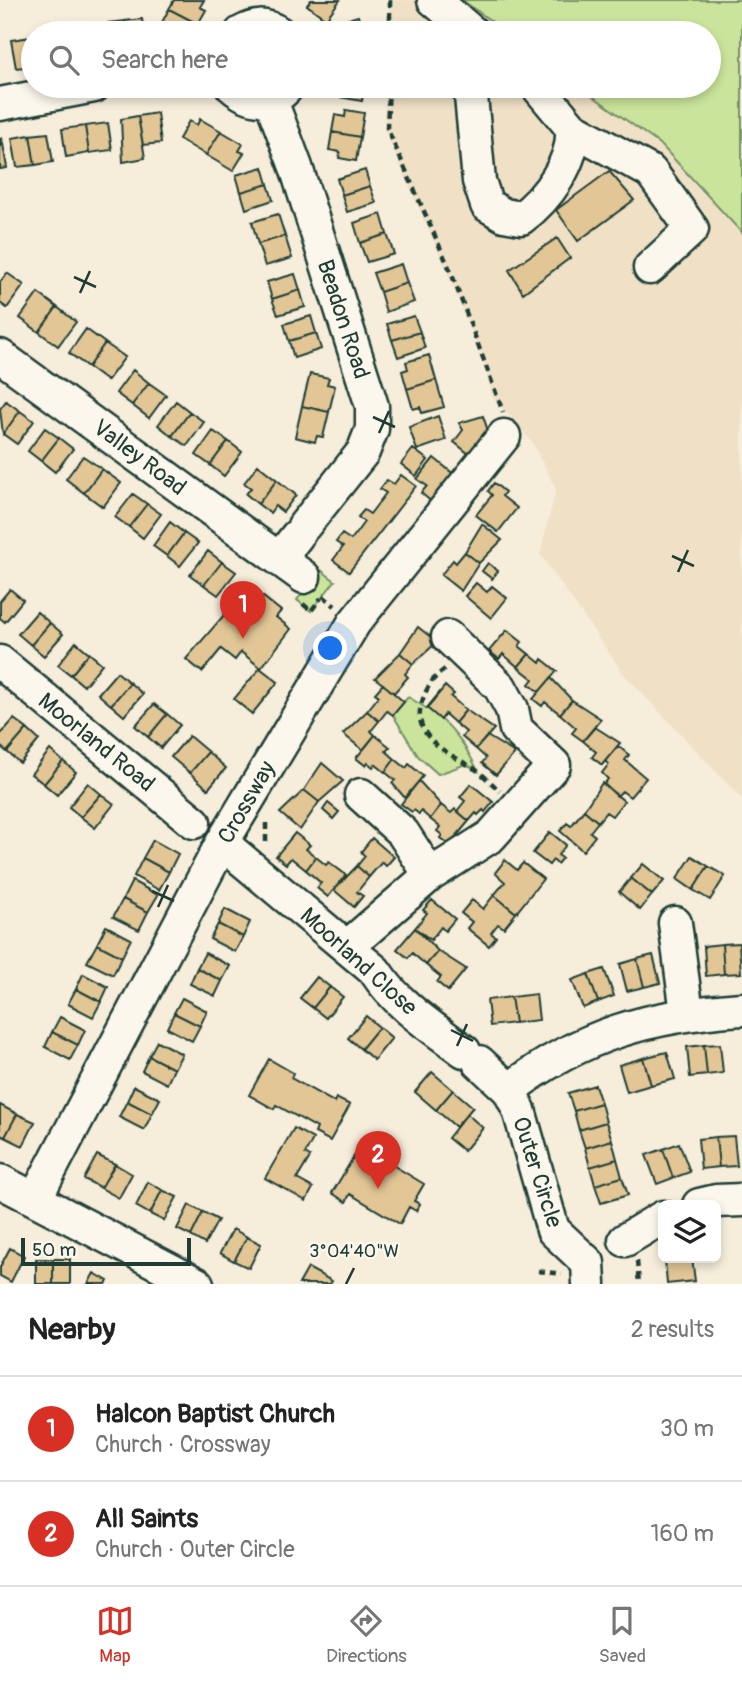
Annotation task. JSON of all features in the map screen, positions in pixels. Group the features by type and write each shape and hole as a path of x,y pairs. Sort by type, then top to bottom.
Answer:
{"street":[{"path":"434,0 457,21"},
{"path":"0,103 28,98"},
{"name":"Beadon Road","path":"280,98 296,167 372,407 372,429 362,452 296,550"},
{"path":"471,98 479,181 487,205 504,215 521,218 537,206 554,183 573,144 572,128"},
{"path":"547,98 572,128 651,172 692,229 650,268"},
{"name":"Valley Road","path":"0,356 296,550"},
{"name":"Crossway","path":"35,1199 222,844 354,623 504,436"},
{"path":"347,947 430,874 491,836 563,754 516,729 512,709 500,687 456,645"},
{"name":"Moorland Road","path":"0,662 194,822"},
{"path":"361,796 403,833 430,874"},
{"name":"Moorland Close","path":"222,844 375,971 386,988 402,1003 472,1057"},
{"path":"675,923 687,1013"},
{"name":"Outer Circle","path":"509,1090 563,1053 632,1024 687,1013 742,1009"},
{"name":"Outer Circle","path":"472,1057 509,1090 519,1110 553,1230 602,1260"},
{"path":"0,1181 197,1284"},
{"path":"721,1202 742,1200"},
{"path":"602,1260 653,1212"}],"path":[{"path":"390,0 390,21"},
{"path":"388,98 387,128 451,272 504,415 504,436"},
{"path":"456,645 431,681 418,714 421,725 428,738 442,751 478,771 518,808"}],"shaded area":[{"path":"391,0 462,0 491,21 389,21"},
{"path":"385,98 596,98 662,146 742,233 742,799 623,673 540,554 556,489 532,442 492,396 484,363 446,269 384,129"}],"green space":[{"path":"462,0 742,0 742,233 662,146 596,98 721,98 721,21 491,21"},
{"path":"321,570 335,581 311,611 297,600"},
{"path":"408,697 432,712 458,736 478,771 466,764 438,774 418,756 393,715"}],"building":[{"path":"174,0 204,0 200,7 206,10 200,21 192,21 169,9"},
{"path":"311,0 340,0 326,19 307,5"},
{"path":"169,9 192,21 163,21"},
{"path":"358,16 359,21 341,21"},
{"path":"21,38 21,67 16,68 11,40"},
{"path":"346,110 364,113 360,137 332,132 335,115 345,117"},
{"path":"157,113 161,143 143,145 138,116"},
{"path":"138,116 145,158 123,162 121,119"},
{"path":"200,119 221,131 206,155 179,139 189,121 197,125"},
{"path":"108,123 112,150 89,153 85,126"},
{"path":"85,126 89,153 66,157 62,129"},
{"path":"221,131 243,144 239,151 244,153 233,171 206,155"},
{"path":"332,132 360,137 356,161 339,158 340,152 329,150"},
{"path":"48,133 53,162 35,165 30,135"},
{"path":"30,135 35,165 17,167 12,138"},
{"path":"2,138 7,168 0,169 0,139"},
{"path":"263,167 268,184 241,192 236,175"},
{"path":"365,170 370,186 342,195 337,179"},
{"path":"609,171 634,200 578,241 556,210"},
{"path":"268,184 273,200 246,209 241,192"},
{"path":"370,186 376,203 347,212 342,195"},
{"path":"278,214 285,236 258,244 252,222"},
{"path":"381,214 387,234 360,243 354,223"},
{"path":"387,234 394,254 367,262 360,243"},
{"path":"285,236 292,258 265,266 258,244"},
{"path":"557,238 570,258 523,293 509,270"},
{"path":"401,264 407,283 380,292 373,273"},
{"path":"7,273 24,285 7,308 0,303 0,282"},
{"path":"295,274 300,290 272,299 267,282"},
{"path":"407,283 414,302 386,312 380,292"},
{"path":"300,290 305,307 278,315 272,299"},
{"path":"38,293 57,307 39,332 20,318"},
{"path":"57,307 76,322 58,346 39,332"},
{"path":"311,316 316,333 289,341 284,324"},
{"path":"414,316 420,332 392,340 387,324"},
{"path":"86,329 105,343 88,367 69,353"},
{"path":"420,332 425,348 398,357 392,340"},
{"path":"316,333 321,349 294,358 289,341"},
{"path":"105,343 125,357 107,381 88,367"},
{"path":"429,355 436,380 407,389 402,371 408,369 406,362"},
{"path":"133,370 149,383 132,405 116,393"},
{"path":"310,374 329,378 327,384 335,386 329,412 302,406"},
{"path":"436,380 444,407 422,413 420,407 413,409 407,389"},
{"path":"149,383 166,395 149,418 132,405"},
{"path":"6,401 20,411 3,434 0,409"},
{"path":"176,401 190,412 172,436 158,425"},
{"path":"302,406 329,412 323,437 317,436 315,442 295,437"},
{"path":"20,411 34,421 17,444 3,434"},
{"path":"190,412 204,422 187,446 172,436"},
{"path":"438,416 446,440 417,450 409,427"},
{"path":"483,416 490,437 474,458 454,442 463,430 459,423"},
{"path":"45,428 59,438 41,461 28,451"},
{"path":"213,431 228,441 210,465 196,455"},
{"path":"59,438 73,449 55,472 41,461"},
{"path":"228,441 242,452 224,476 210,465"},
{"path":"413,449 428,460 416,476 401,464"},
{"path":"83,456 102,469 84,493 66,479"},
{"path":"434,458 456,476 434,504 421,493 427,486 417,479"},
{"path":"258,465 277,480 258,504 246,494 251,488 244,483"},
{"path":"102,469 121,483 103,507 84,493"},
{"path":"401,475 416,486 349,572 333,560 343,547 336,542 342,534 351,540 364,522 358,517 364,510 370,514 386,493 380,489 387,480 394,484"},
{"path":"277,480 296,495 283,512 275,506 270,513 258,504"},
{"path":"494,483 505,492 502,496 517,508 498,532 476,515 492,495 488,491"},
{"path":"133,494 147,504 129,527 115,517"},
{"path":"147,504 161,514 143,538 129,527"},
{"path":"170,522 184,533 167,556 153,546"},
{"path":"482,524 502,540 479,563 465,552"},
{"path":"184,533 198,543 180,566 167,556"},
{"path":"208,551 222,562 204,585 190,575"},
{"path":"465,552 479,563 461,591 441,575 453,560 456,563"},
{"path":"222,562 236,572 218,595 204,585"},
{"path":"488,563 498,571 492,579 482,571"},
{"path":"476,583 487,592 492,586 507,598 491,618 465,596"},
{"path":"10,589 23,600 5,622 0,618 0,601"},
{"path":"243,593 256,603 262,596 281,611 276,617 291,629 261,668 241,652 235,660 221,649 202,672 186,659"},
{"path":"37,612 50,623 31,645 18,634"},
{"path":"50,623 63,634 44,656 31,645"},
{"path":"418,627 437,642 413,664 400,653"},
{"path":"507,630 522,642 519,646 529,654 518,667 503,654 499,659 489,651"},
{"path":"76,642 89,653 71,675 58,665"},
{"path":"89,653 102,664 84,686 71,675"},
{"path":"400,653 413,664 405,674 408,677 394,693 375,678"},
{"path":"529,654 540,663 542,659 557,671 539,692 529,684 533,679 518,667"},
{"path":"260,668 278,682 252,714 234,699"},
{"path":"117,672 130,683 111,705 98,694"},
{"path":"551,678 572,700 560,714 545,702 542,706 533,699"},
{"path":"130,683 143,694 124,716 111,705"},
{"path":"383,684 404,702 393,715 387,711 379,721 367,711 379,696 375,693"},
{"path":"445,686 454,694 451,697 466,710 455,723 445,714 441,720 427,708"},
{"path":"572,700 601,719 583,741 572,733 576,728 560,714"},
{"path":"154,704 167,714 148,737 135,726"},
{"path":"466,710 494,729 476,749 462,737 466,732 455,723"},
{"path":"367,711 379,721 371,731 375,735 363,750 343,734"},
{"path":"167,714 180,725 161,748 148,737"},
{"path":"14,719 27,729 7,752 0,746 0,735"},
{"path":"595,727 620,743 602,765 592,757 596,752 583,741"},
{"path":"27,729 39,740 20,763 7,752"},
{"path":"375,735 390,747 386,751 395,759 385,772 375,764 373,767 368,763 366,766 356,758"},
{"path":"189,736 208,752 190,773 171,757"},
{"path":"487,736 515,753 496,775 482,763 486,758 476,749"},
{"path":"618,746 629,755 625,760 646,778 630,797 622,791 617,796 604,784 608,779 602,773 609,764 605,761"},
{"path":"50,750 63,761 44,784 31,774"},
{"path":"208,752 226,768 208,789 190,773"},
{"path":"395,759 406,768 409,764 423,776 405,798 392,783 395,780 385,772"},
{"path":"63,761 76,772 57,795 44,784"},
{"path":"322,763 343,781 319,802 304,790"},
{"path":"419,781 441,805 430,819 421,811 419,814 414,810 412,812 401,804"},
{"path":"88,783 101,794 81,817 69,807"},
{"path":"602,783 624,801 612,816 606,812 598,822 584,810"},
{"path":"471,784 493,802 485,812 483,810 478,815 476,813 469,821 457,811 465,801 460,797"},
{"path":"304,790 319,802 300,830 280,813"},
{"path":"101,794 114,804 95,828 81,817"},
{"path":"328,803 339,812 333,819 323,810"},
{"path":"441,805 451,813 455,809 469,821 449,845 440,838 442,835 437,831 440,827 430,819"},
{"path":"584,810 598,822 590,832 595,836 583,851 560,831 567,823 571,826"},
{"path":"550,832 566,845 558,855 562,858 557,864 553,860 549,865 533,853"},
{"path":"295,833 310,845 306,849 316,857 306,870 291,858 286,864 276,856"},
{"path":"372,838 394,857 386,866 382,862 369,877 357,866 365,856 361,852"},
{"path":"153,840 178,854 169,872 143,858"},
{"path":"692,856 708,866 693,890 677,879"},
{"path":"316,857 326,865 329,862 346,875 328,897 317,888 321,883 306,870"},
{"path":"143,858 169,872 159,890 134,876"},
{"path":"505,860 517,870 523,863 543,879 516,913 494,895 505,882 495,873"},
{"path":"643,864 664,881 652,895 631,878"},
{"path":"357,866 369,877 357,892 363,896 354,907 334,890"},
{"path":"708,866 725,876 710,900 693,890"},
{"path":"631,878 652,895 640,910 619,892"},
{"path":"132,881 158,895 148,912 123,899"},
{"path":"494,895 516,913 504,928 498,924 491,933 496,937 489,946 467,928 472,922 461,913 472,900 483,909"},
{"path":"123,899 148,912 139,930 113,917"},
{"path":"432,900 455,919 445,931 441,927 431,940 415,928 427,913 423,910"},
{"path":"225,909 250,922 243,937 218,924"},
{"path":"218,924 243,937 235,952 210,939"},
{"path":"106,926 131,939 122,957 97,944"},
{"path":"415,928 438,951 426,965 412,953 408,958 397,949"},
{"path":"739,943 741,973 724,974 722,944"},
{"path":"97,944 122,957 113,975 87,962"},
{"path":"722,944 724,974 706,976 704,946"},
{"path":"438,951 466,969 448,991 437,982 441,977 426,965"},
{"path":"205,953 230,966 222,981 197,968"},
{"path":"653,955 660,983 644,987 637,959"},
{"path":"637,959 644,987 627,991 620,964"},
{"path":"197,968 222,981 215,996 190,984"},
{"path":"604,969 614,996 598,1002 588,974"},
{"path":"83,974 108,987 101,1002 76,989"},
{"path":"588,974 598,1002 583,1008 572,980"},
{"path":"317,977 330,987 313,1008 300,998"},
{"path":"330,987 343,997 326,1018 313,1008"},
{"path":"76,989 101,1002 93,1017 68,1004"},
{"path":"536,994 539,1020 515,1023 511,997"},
{"path":"511,997 515,1023 490,1026 487,1000"},
{"path":"182,998 207,1011 200,1026 174,1013"},
{"path":"174,1013 200,1026 192,1041 167,1028"},
{"path":"366,1016 379,1027 361,1049 348,1038"},
{"path":"60,1017 85,1030 78,1045 52,1032"},
{"path":"379,1027 392,1038 374,1060 361,1049"},
{"path":"52,1032 78,1045 70,1060 45,1047"},
{"path":"157,1041 182,1054 174,1069 149,1056"},
{"path":"720,1044 723,1073 707,1075 704,1045"},
{"path":"704,1045 707,1075 690,1077 687,1047"},
{"path":"667,1052 675,1079 651,1085 643,1058"},
{"path":"149,1056 174,1069 167,1084 142,1071"},
{"path":"643,1058 651,1085 627,1092 619,1065"},
{"path":"269,1059 293,1073 291,1078 334,1102 336,1098 350,1105 330,1141 315,1133 317,1128 276,1105 274,1109 249,1095"},
{"path":"432,1072 453,1090 436,1110 415,1092"},
{"path":"595,1085 601,1103 574,1111 568,1093"},
{"path":"134,1086 160,1099 152,1114 127,1101"},
{"path":"453,1090 473,1107 456,1127 436,1110"},
{"path":"127,1101 152,1114 144,1130 119,1117"},
{"path":"601,1103 606,1122 579,1130 574,1111"},
{"path":"0,1105 17,1114 5,1137 0,1135"},
{"path":"17,1114 35,1122 23,1146 5,1137"},
{"path":"467,1114 483,1128 464,1151 448,1138"},
{"path":"606,1122 612,1140 585,1148 579,1130"},
{"path":"294,1128 313,1139 305,1154 310,1157 297,1179 313,1188 306,1201 265,1178"},
{"path":"734,1136 737,1166 719,1167 716,1137"},
{"path":"716,1137 719,1167 701,1169 698,1139"},
{"path":"612,1140 617,1159 590,1167 585,1148"},
{"path":"679,1143 690,1172 673,1178 663,1149"},
{"path":"377,1148 389,1156 386,1161 424,1184 414,1201 420,1204 416,1211 409,1207 400,1224 350,1194 346,1202 332,1193 356,1153 369,1160"},
{"path":"663,1149 673,1178 657,1184 646,1155"},
{"path":"97,1155 115,1164 101,1188 84,1179"},
{"path":"617,1159 622,1177 595,1185 590,1167"},
{"path":"115,1164 132,1174 119,1198 101,1188"},
{"path":"622,1177 628,1195 601,1203 595,1185"},
{"path":"148,1182 162,1190 150,1214 136,1206"},
{"path":"162,1190 177,1197 164,1221 150,1214"},
{"path":"189,1205 203,1212 191,1236 177,1229"},
{"path":"203,1212 218,1220 205,1244 191,1236"},
{"path":"233,1229 247,1237 234,1261 220,1253"},
{"path":"247,1237 261,1244 249,1268 234,1261"},
{"path":"10,1248 24,1256 11,1282 0,1276 0,1267"},
{"path":"36,1259 53,1259 53,1284 36,1284"},
{"path":"53,1259 70,1259 70,1284 53,1284"},
{"path":"665,1263 693,1263 695,1281 667,1284"},
{"path":"308,1268 332,1281 330,1284 299,1284"},
{"path":"94,1273 108,1281 106,1284 88,1284"}],"place":[{"name":"Halcon Baptist Church","path":"243,639"},
{"name":"All Saints","path":"378,1189"}]}
